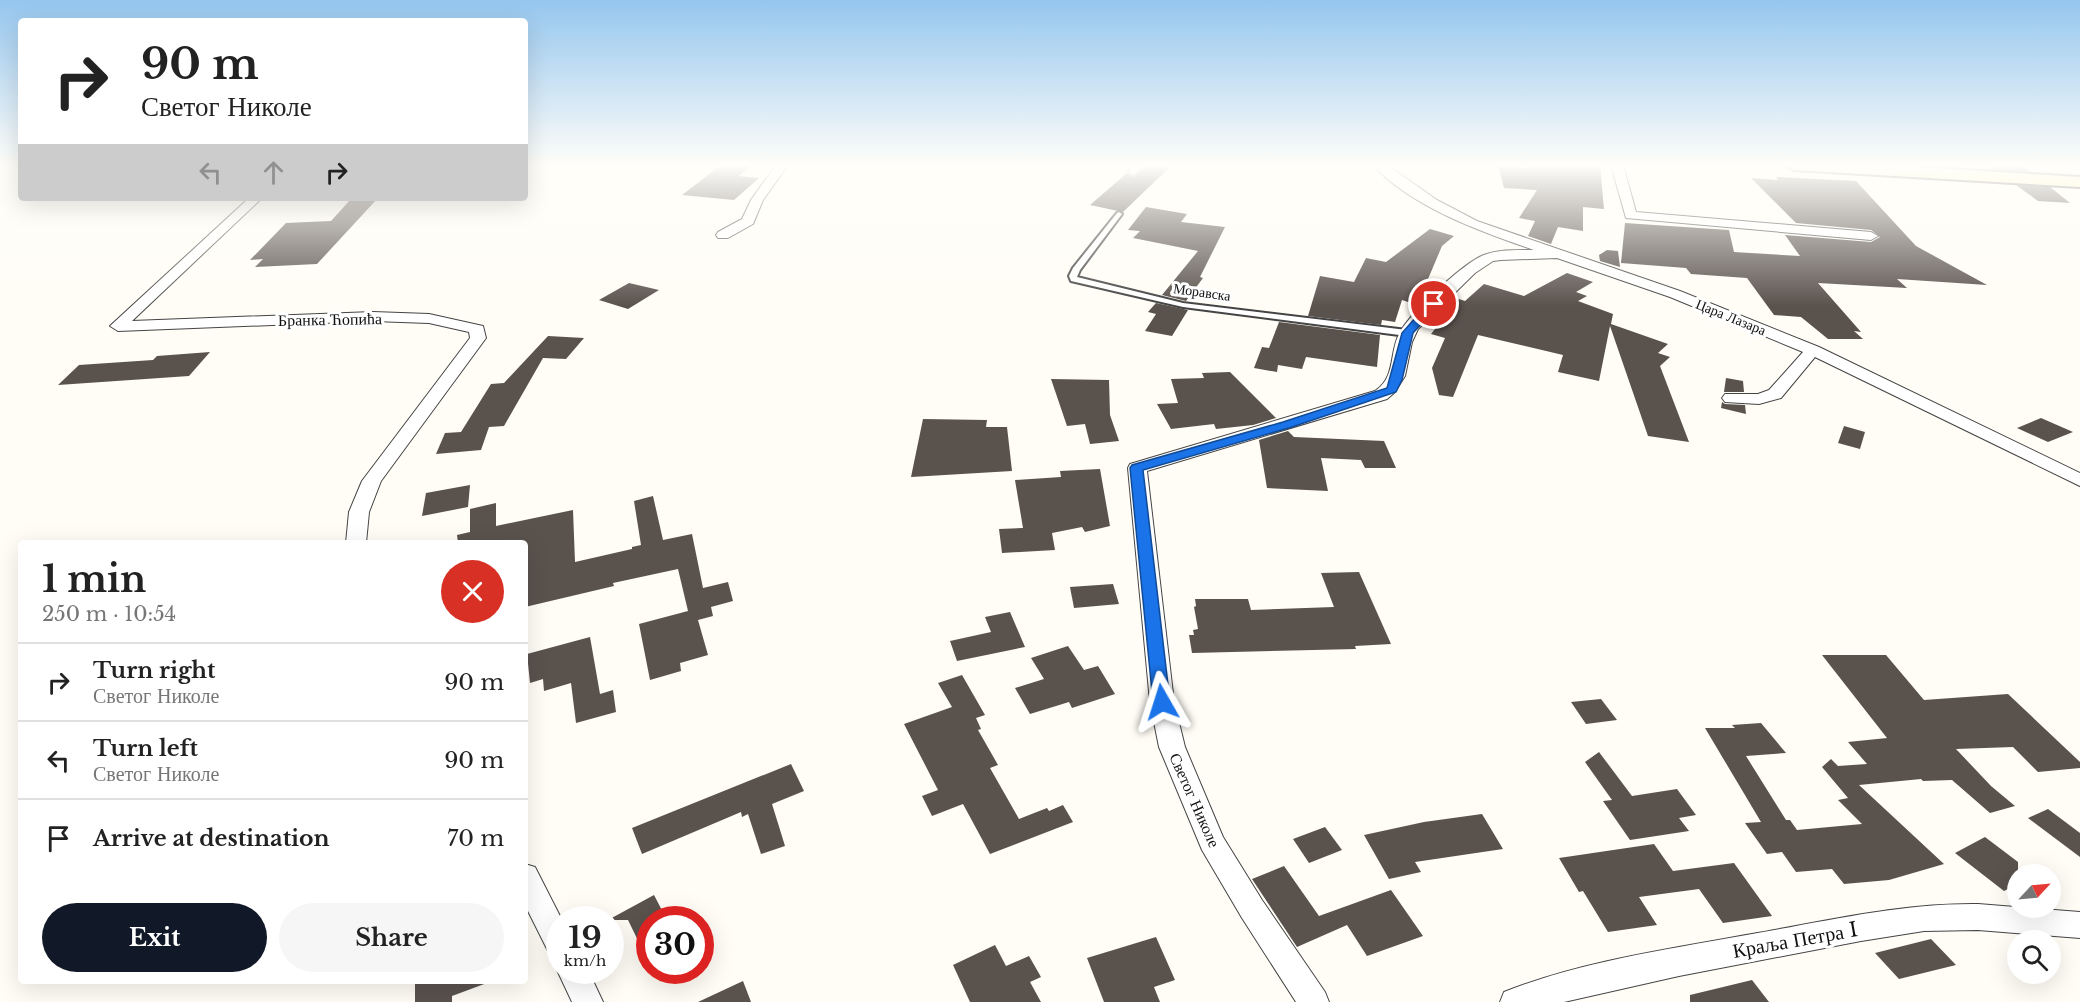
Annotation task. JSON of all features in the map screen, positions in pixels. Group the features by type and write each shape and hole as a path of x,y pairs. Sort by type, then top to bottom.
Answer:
{"street":[{"name":"Бранка Ћопића","path":"241,212 118,327 354,318 424,318 461,323 477,329 478,339 372,481 359,512 356,540"},
{"path":"723,235 748,221 752,212"},
{"name":"Цара Лазара","path":"1449,212 1472,224 1675,294 1813,350 2080,480"},
{"path":"1630,212 1631,215 1871,236"},
{"path":"1472,224 1484,249 1557,254"},
{"name":"Светог Николе","path":"1314,1002 1252,909 1212,842 1172,747 1162,702 1137,468 1392,390 1407,333 1418,318 1465,274 1484,249"},
{"path":"1731,398 1759,399 1775,394 1813,350"},
{"path":"528,882 546,917"},
{"name":"Краља Петра I","path":"1515,1002 1697,958 1941,916 1980,916 2080,925"},
{"path":"579,984 588,1002"}],"lane":[{"name":"Моравска","path":"1119,214 1076,270 1072,276 1074,279 1183,305 1407,333"}],"building":[{"path":"339,212 365,212 317,264 255,267 263,259 250,260 286,223 331,221"},
{"path":"1142,212 1187,214 1181,222 1225,227 1200,277 1203,278 1186,301 1162,295 1198,251 1133,238 1140,231 1128,230"},
{"path":"1523,212 1583,212 1583,231 1558,227 1551,244 1528,236 1535,221 1519,218"},
{"path":"1785,212 1884,212 1916,246 1987,285 1897,279 1907,288 1818,283 1861,332 1854,331 1863,339 1828,339 1801,317 1774,315 1747,278 1691,274 1686,268 1621,263 1625,223 1729,230 1734,252 1800,256 1785,235 1871,242 1880,237 1871,230 1796,223"},
{"path":"1430,229 1454,236 1442,246 1417,305 1402,300 1395,322 1382,320 1381,325 1308,316 1320,276 1354,282 1366,258 1386,262"},
{"path":"1607,250 1618,251 1620,267 1600,261 1599,255"},
{"path":"1567,273 1593,282 1576,292 1587,296 1578,301 1613,314 1611,324 1668,344 1658,353 1670,357 1660,366 1689,442 1648,436 1610,326 1599,381 1558,372 1563,355 1478,335 1453,397 1439,395 1432,368 1445,338 1431,334 1459,299 1465,301 1484,284 1524,296"},
{"path":"629,283 659,290 628,309 599,300"},
{"path":"1156,303 1188,310 1172,336 1145,331 1156,314 1148,312"},
{"path":"1279,322 1380,335 1377,367 1306,357 1302,369 1278,365 1277,372 1254,368 1262,347 1269,348"},
{"path":"548,336 584,338 566,359 543,358 504,426 489,427 481,450 436,454 445,433 461,432 491,384 504,383"},
{"path":"210,352 189,376 58,385 79,365 153,360 157,356"},
{"path":"1230,372 1276,418 1253,425 1216,429 1214,424 1171,429 1157,404 1178,403 1171,379 1204,378 1202,373"},
{"path":"1726,378 1743,381 1744,392 1724,392"},
{"path":"1051,379 1109,380 1110,415 1119,441 1090,444 1085,424 1067,426"},
{"path":"1722,402 1745,405 1746,414 1721,408"},
{"path":"2041,418 2073,432 2048,442 2017,428"},
{"path":"923,419 987,420 986,427 1007,427 1012,471 911,477"},
{"path":"1844,426 1865,432 1860,449 1838,443"},
{"path":"1288,431 1294,437 1384,441 1396,468 1365,468 1361,460 1321,458 1328,491 1267,488 1259,440"},
{"path":"1100,469 1110,526 1085,532 1082,527 1052,533 1055,550 1002,553 999,529 1023,528 1015,480 1061,477 1060,471"},
{"path":"470,485 468,507 422,516 426,493"},
{"path":"653,496 663,540 692,534 703,588 728,582 733,601 711,607 713,616 698,620 708,655 680,663 681,671 650,680 639,624 688,611 678,569 613,583 614,586 528,606 528,540 458,540 457,535 470,532 470,509 496,503 496,526 573,510 575,562 641,545 634,501"},
{"path":"1359,572 1391,644 1355,646 1356,649 1192,653 1189,635 1194,635 1193,630 1198,629 1195,599 1248,599 1251,610 1334,607 1321,573"},
{"path":"1113,584 1119,604 1074,608 1070,587"},
{"path":"1010,612 1025,647 957,661 950,641 991,632 985,617"},
{"path":"590,637 600,694 613,690 616,712 576,723 571,683 544,691 543,679 530,683 528,654"},
{"path":"1068,646 1084,670 1098,666 1115,694 1072,708 1069,702 1030,714 1015,688 1044,679 1031,658"},
{"path":"1822,655 1886,655 1924,700 2008,694 2080,762 2080,768 2038,772 2013,747 1956,749 1991,786 2015,806 1990,813 1952,780 1923,781 1921,779 1859,785 1944,864 1889,880 1844,884 1832,869 1796,872 1782,852 1767,854 1745,823 1761,822 1705,728 1735,728 1732,725 1761,723 1786,753 1746,756 1786,820 1790,820 1797,830 1862,824 1838,800 1848,798 1822,767 1831,759 1838,766 1867,764 1848,742 1887,738"},
{"path":"962,675 985,715 976,718 981,729 978,730 998,765 990,768 1019,819 1047,808 1049,811 1063,805 1073,822 990,854 963,804 932,816 922,796 938,790 904,724 952,707 938,683"},
{"path":"1601,699 1617,720 1586,724 1571,702"},
{"path":"1599,752 1632,796 1677,789 1696,815 1679,818 1689,831 1630,840 1603,801 1612,800 1585,762"},
{"path":"791,764 804,791 772,804 785,846 761,854 748,814 742,817 741,812 642,854 632,828"},
{"path":"2048,809 2080,833 2080,857 2028,818"},
{"path":"1482,814 1503,849 1415,862 1421,872 1389,879 1364,835 1424,822"},
{"path":"1325,827 1342,850 1309,863 1293,839"},
{"path":"1985,837 2018,864 2007,864 2007,890 2004,891 1955,853"},
{"path":"1654,844 1673,871 1734,863 1772,916 1723,923 1699,889 1639,897 1657,925 1608,932 1583,891 1579,892 1559,858"},
{"path":"1284,866 1319,916 1391,890 1423,936 1367,956 1347,925 1297,947 1252,879"},
{"path":"654,895 660,906 636,906 636,936 628,920 624,920 624,911"},
{"path":"1156,937 1175,980 1154,987 1160,1002 1104,1002 1087,958"},
{"path":"1931,939 1956,965 1899,979 1875,953"},
{"path":"995,945 1006,966 1029,956 1041,977 1030,982 1041,1002 970,1002 953,965"},
{"path":"1752,980 1769,1002 1690,1002 1690,995"},
{"path":"743,981 751,1002 698,1002"},
{"path":"415,984 484,984 452,996 452,1002 415,1002"}],"route":[{"path":"1162,702 1137,468 1287,425 1392,390 1407,333 1418,318 1434,304"}]}
